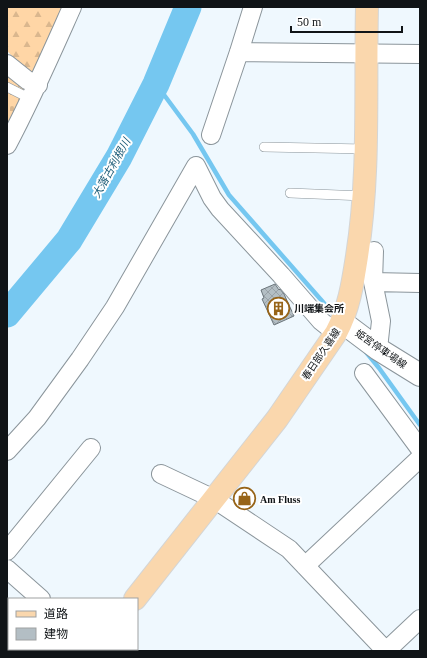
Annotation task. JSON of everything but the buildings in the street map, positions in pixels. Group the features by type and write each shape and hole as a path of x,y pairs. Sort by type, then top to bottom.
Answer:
{"main road":[{"name":"春日部久喜線","path":"136,598 276,419 339,327 350,294 362,227 366,149 366,53 368,7"},
{"name":"姫宮停車場線","path":"339,327 420,375"}],"street":[{"path":"7,145 34,92 72,7"},
{"path":"211,135 239,52 252,7"},
{"path":"239,52 420,54"},
{"path":"7,64 27,80 34,92"},
{"path":"7,451 37,418 80,359 115,307 196,166 212,198 220,209 321,321 339,327"},
{"path":"374,251 373,282 381,321 378,349"},
{"path":"373,282 420,283"},
{"path":"364,373 420,449"},
{"path":"7,551 91,448"},
{"path":"305,566 420,458"},
{"path":"161,474 214,499 289,549 386,651 420,619"},
{"path":"7,568 40,598"}],"lane":[{"path":"7,87 34,92"},
{"path":"264,147 366,149"},
{"path":"290,193 364,196"}],"green space":[{"path":"7,7 66,7 35,78 7,51"},
{"path":"7,54 34,80 7,134"}],"waterway":[{"name":"大落古利根川","path":"7,314 69,240 119,157 156,84 188,7"},
{"path":"156,84 193,134 229,195 337,318"},
{"path":"366,352 420,425"}],"place":[{"name":"川端集会所","path":"278,308"},
{"name":"Am Fluss","path":"245,499"}]}
